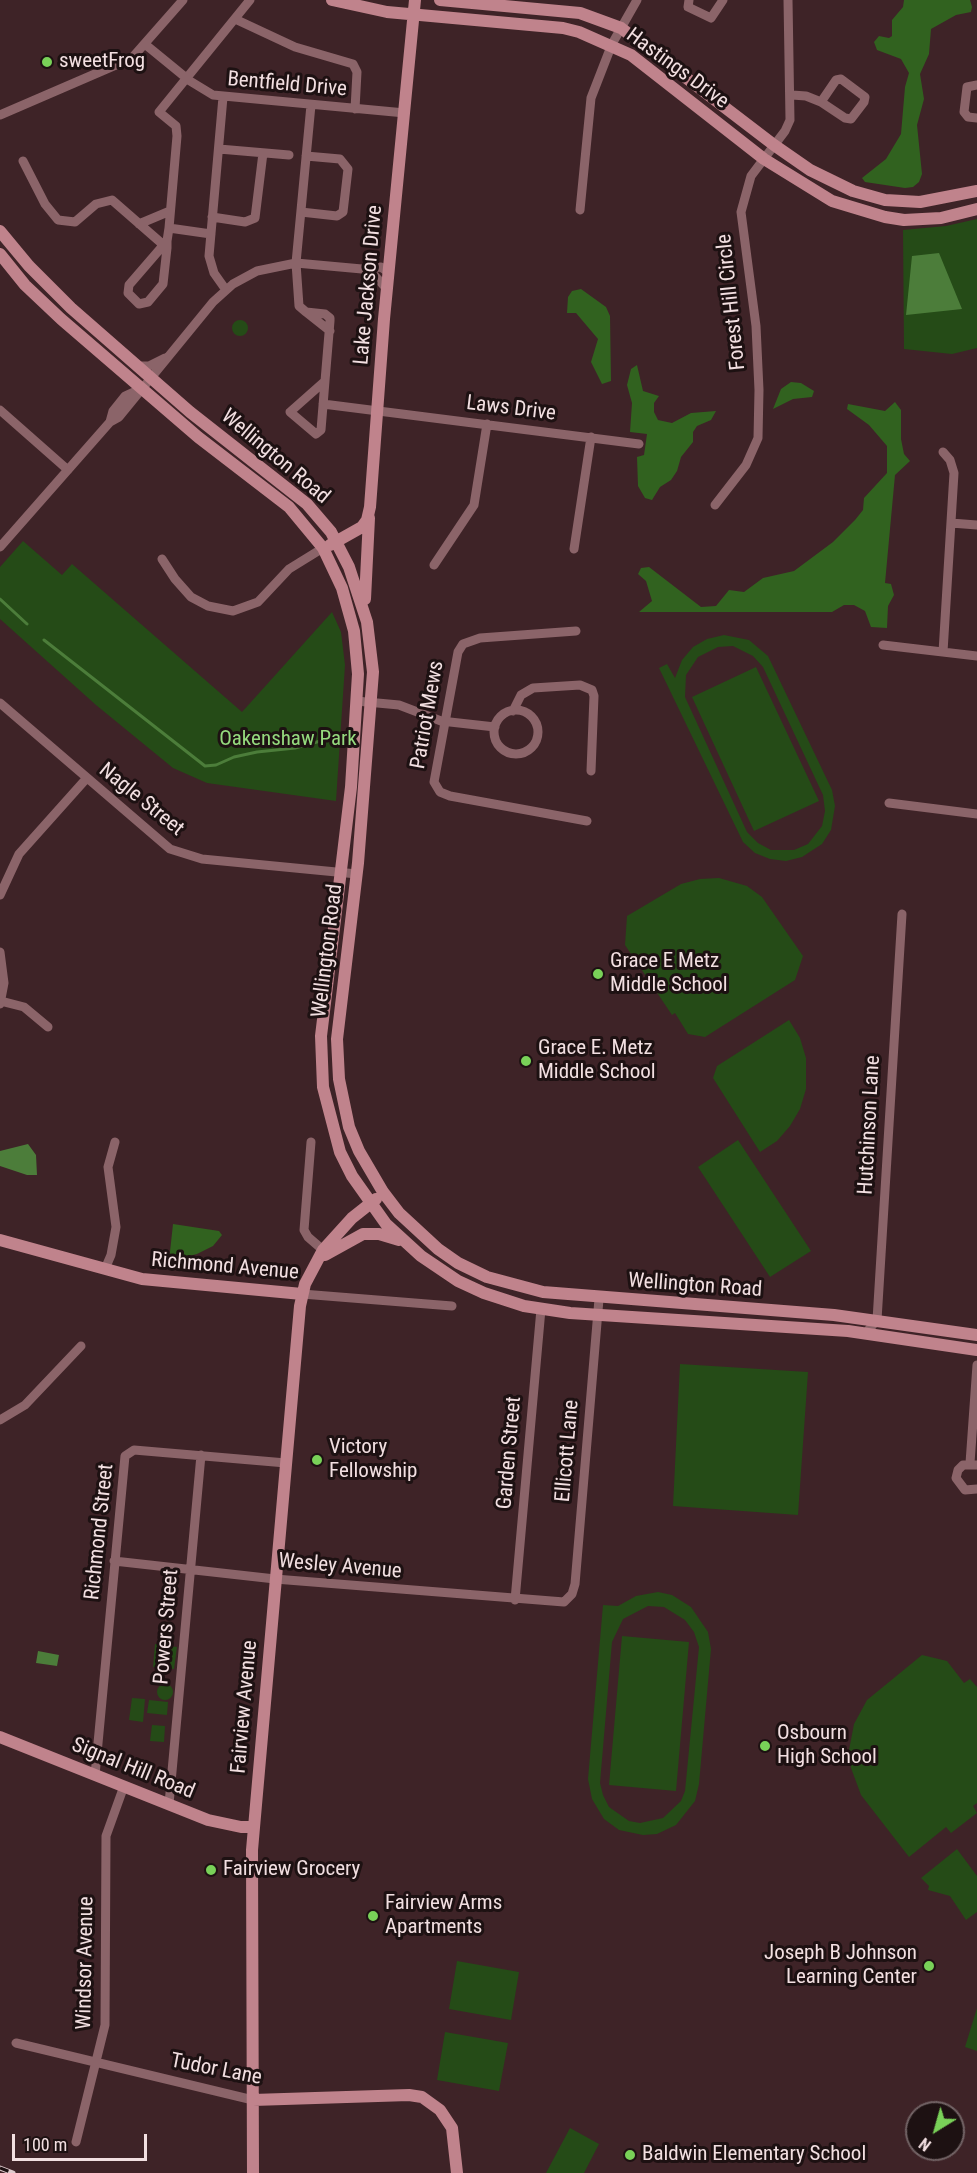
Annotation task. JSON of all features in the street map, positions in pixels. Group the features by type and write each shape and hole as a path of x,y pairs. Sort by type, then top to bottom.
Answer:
{"main road":[{"name":"Hastings Drive","path":"332,0 414,15 563,28 612,44 631,55 764,159 832,201 885,217 924,220 977,209"},
{"name":"Lake Jackson Drive","path":"323,548 364,525 370,507 388,272 415,0"},
{"name":"Hastings Drive","path":"440,0 580,13 621,28 774,145 833,182 874,197 920,202 939,201 977,191"},
{"name":"Wellington Road","path":"0,231 46,285 232,446 290,489 324,523 336,541 356,586 366,619 372,661 371,702 357,874 337,1039 339,1079 350,1127 359,1151 383,1192 418,1231 438,1249 471,1269 516,1286 599,1299 877,1320 977,1335"},
{"name":"Wellington Road","path":"0,254 41,301 140,388 289,507 323,548 342,588 350,615 358,662 351,787 321,1036 323,1087 340,1152 370,1204 406,1244 458,1281 502,1300 541,1309 866,1334 977,1350"},
{"path":"366,619 364,572 370,507"},
{"name":"Fairview Avenue","path":"253,2173 254,1827 302,1294 320,1255 383,1192"},
{"path":"320,1255 363,1234 379,1233 406,1244"},
{"name":"Richmond Avenue","path":"0,1240 105,1269 167,1283 302,1294"},
{"name":"Signal Hill Road","path":"0,1737 220,1824 254,1827"},
{"name":"Tudor Lane","path":"253,2100 416,2095 429,2100 442,2113 454,2135 457,2173"}],"street":[{"path":"0,116 128,60 146,45 183,0"},
{"path":"166,245 129,285 128,293 139,304 148,302 163,285 169,228 177,131 173,122 159,112 250,0"},
{"path":"580,210 591,98 612,44 637,0"},
{"path":"689,0 688,7 711,18 723,0"},
{"name":"Forest Hill Circle","path":"715,505 746,465 755,447 759,423 757,342 741,212 746,188 790,120 792,95 789,0"},
{"path":"235,19 295,47 353,64 357,72 355,109"},
{"name":"Bentfield Drive","path":"146,45 206,93 224,97 405,113"},
{"path":"792,95 806,96 821,102 845,118 851,119 864,102 865,97 841,79 836,80 821,102"},
{"path":"977,85 966,87 964,112 968,117 977,118"},
{"path":"224,97 210,262 226,290"},
{"path":"311,105 296,262 298,304 306,312 329,315 330,332 323,404 319,434 312,432 290,412 325,381"},
{"path":"219,148 289,155"},
{"path":"213,218 245,222 255,218 263,153"},
{"path":"301,212 332,216 341,214 344,209 348,169 340,159 306,156"},
{"path":"23,161 45,204 58,220 75,222 96,204 110,200 166,245"},
{"path":"139,224 170,211"},
{"path":"169,228 211,234"},
{"path":"0,547 110,422 119,417 140,388 226,290 257,271 296,262 362,269 381,267 388,272"},
{"path":"362,269 375,276 387,289"},
{"path":"138,366 149,366 167,357"},
{"name":"Laws Drive","path":"323,404 639,444"},
{"path":"0,410 68,470"},
{"path":"434,565 474,505 487,423"},
{"path":"574,549 591,437"},
{"path":"943,452 950,460 954,473 943,652"},
{"path":"951,523 977,525"},
{"path":"162,559 191,597 215,609 233,611 258,602 289,569 323,548"},
{"name":"Patriot Mews","path":"576,631 468,641 458,652 434,782 440,792 587,821"},
{"path":"883,645 977,656"},
{"path":"513,711 521,695 532,688 580,685 591,690 594,696 591,771"},
{"path":"356,701 399,705 445,721 495,727"},
{"name":"Nagle Street","path":"0,703 153,837 178,852 202,859 357,874"},
{"path":"513,711 529,715 536,724 536,741 529,750 519,754 503,750 496,741 495,727 502,715 513,711"},
{"path":"0,895 10,869 26,844 86,778"},
{"path":"888,803 977,814"},
{"path":"0,865 10,869"},
{"name":"Hutchinson Lane","path":"877,1320 902,914"},
{"path":"0,952 4,983 1,1003 24,1007 48,1027"},
{"path":"105,1269 116,1227 108,1167 115,1142"},
{"path":"311,1142 304,1230 320,1255"},
{"name":"Richmond Avenue","path":"302,1294 452,1306"},
{"name":"Ellicott Lane","path":"564,1602 572,1594 575,1584 599,1299"},
{"name":"Garden Street","path":"515,1600 541,1309"},
{"path":"866,1334 877,1320"},
{"path":"0,1420 30,1400 81,1346"},
{"path":"977,1365 974,1464 960,1467 957,1481 965,1490 977,1489"},
{"name":"Richmond Street","path":"95,1775 123,1461 127,1453 134,1450 286,1462"},
{"name":"Powers Street","path":"169,1803 201,1455"},
{"name":"Wesley Avenue","path":"114,1561 275,1579 515,1600 564,1602"},
{"name":"Windsor Avenue","path":"76,2142 105,2025 107,1996 106,1836 124,1786"},
{"name":"Tudor Lane","path":"16,2043 253,2100"}],"green space":[{"path":"977,219 977,348 952,354 904,349 903,230 946,226"},
{"path":"237,320 243,320 248,328 246,334 237,336 232,331 232,325"},
{"name":"Oakenshaw Park","path":"23,541 62,575 72,564 242,712 332,612 341,632 345,665 336,801 207,783 173,768 96,705 0,619 0,567"},
{"path":"724,635 749,640 768,656 832,790 835,806 831,830 822,844 802,857 786,861 770,859 755,853 743,842 659,668 667,664 675,678 682,660 693,647 707,639","holes":["733,646 753,656 763,667 823,795 825,811 822,826 808,844 794,850 771,850 758,843 747,832 685,697 686,675 698,657 718,647"]},
{"path":"756,667 819,801 754,831 692,697"},
{"path":"719,878 747,886 762,897 803,956 795,980 705,1037 688,1034 675,1013 672,1015 625,945 627,916 681,884 700,879"},
{"path":"789,1020 800,1038 806,1058 806,1089 800,1109 790,1126 777,1141 760,1152 713,1078 717,1066"},
{"path":"738,1140 811,1251 770,1277 698,1167"},
{"path":"680,1364 808,1372 798,1515 673,1506"},
{"path":"658,1592 672,1595 691,1607 708,1632 711,1649 699,1784 695,1801 676,1825 657,1834 643,1835 619,1830 604,1819 592,1799 588,1779 603,1605 618,1606 636,1596","holes":["648,1606 664,1607 685,1620 694,1632 699,1647 685,1791 681,1801 663,1818 640,1823 629,1821 609,1807 600,1783 612,1642 623,1619"]},
{"path":"622,1636 689,1642 676,1791 609,1785"},
{"path":"155,1644 177,1647 174,1669 153,1667"},
{"path":"922,1655 947,1661 964,1683 970,1679 977,1687 977,1803 973,1806 977,1813 951,1833 946,1827 909,1857 861,1795 851,1768 849,1750 854,1724 867,1700"},
{"path":"165,1684 173,1692 165,1700 157,1692"},
{"path":"132,1698 145,1699 143,1722 129,1720"},
{"path":"149,1700 168,1702 167,1715 147,1713"},
{"path":"152,1725 165,1726 164,1742 150,1741"},
{"path":"957,1849 977,1876 977,1912 966,1920 950,1896 928,1890 929,1886 921,1878"},
{"path":"457,1961 519,1972 511,2020 449,2009"},
{"path":"977,2008 977,2051 965,2047"},
{"path":"445,2032 508,2043 499,2091 437,2080"},
{"path":"570,2128 599,2144 584,2173 546,2173"}],"shaded area":[{"path":"904,0 970,0 972,7 971,12 956,15 931,29 929,54 920,74 924,99 917,125 922,174 919,182 913,187 905,188 865,182 862,178 886,159 901,134 905,87 909,73 901,59 877,50 874,42 879,36 889,38 892,36 892,20 903,7"},
{"path":"939,253 962,309 906,315 912,256"},
{"path":"581,289 606,307 610,316 611,381 602,384 591,362 598,339 576,313 567,313 568,297 572,291"},
{"path":"637,365 643,391 659,396 654,403 654,412 658,420 672,423 691,413 716,411 711,420 697,426 693,432 693,442 681,457 677,471 671,480 660,487 652,500 645,498 638,486 637,457 644,455 647,434 630,432 632,403 627,385 631,369"},
{"path":"791,382 801,383 814,391 812,397 793,399 773,409 781,389"},
{"path":"895,402 901,410 901,439 904,454 910,461 895,475 885,583 891,584 894,595 888,606 887,628 871,627 865,611 854,605 844,605 832,612 639,612 652,601 646,581 638,574 641,568 649,567 701,607 716,606 729,590 744,592 763,578 794,571 833,542 863,510 864,498 887,473 887,446 869,425 847,409 848,404 885,411"},
{"path":"28,1144 36,1155 37,1175 27,1175 0,1166 0,1151"},
{"path":"173,1224 219,1231 222,1235 213,1246 197,1254 169,1261"},
{"path":"38,1651 59,1655 57,1666 36,1663"}],"waterway":[{"path":"0,599 27,624"},
{"path":"44,640 205,766 216,765 234,757 295,748 324,740"}],"railway":[{"path":"0,2168 13,2173"}],"place":[{"name":"sweetFrog","path":"47,62"},
{"name":"Grace E Metz Middle School","path":"598,974"},
{"name":"Grace E. Metz Middle School","path":"526,1061"},
{"name":"Victory Fellowship","path":"317,1460"},
{"name":"Osbourn High School","path":"765,1746"},
{"name":"Fairview Grocery","path":"211,1870"},
{"name":"Fairview Arms Apartments","path":"373,1916"},
{"name":"Joseph B Johnson Learning Center","path":"929,1966"},
{"name":"Baldwin Elementary School","path":"630,2155"}]}
